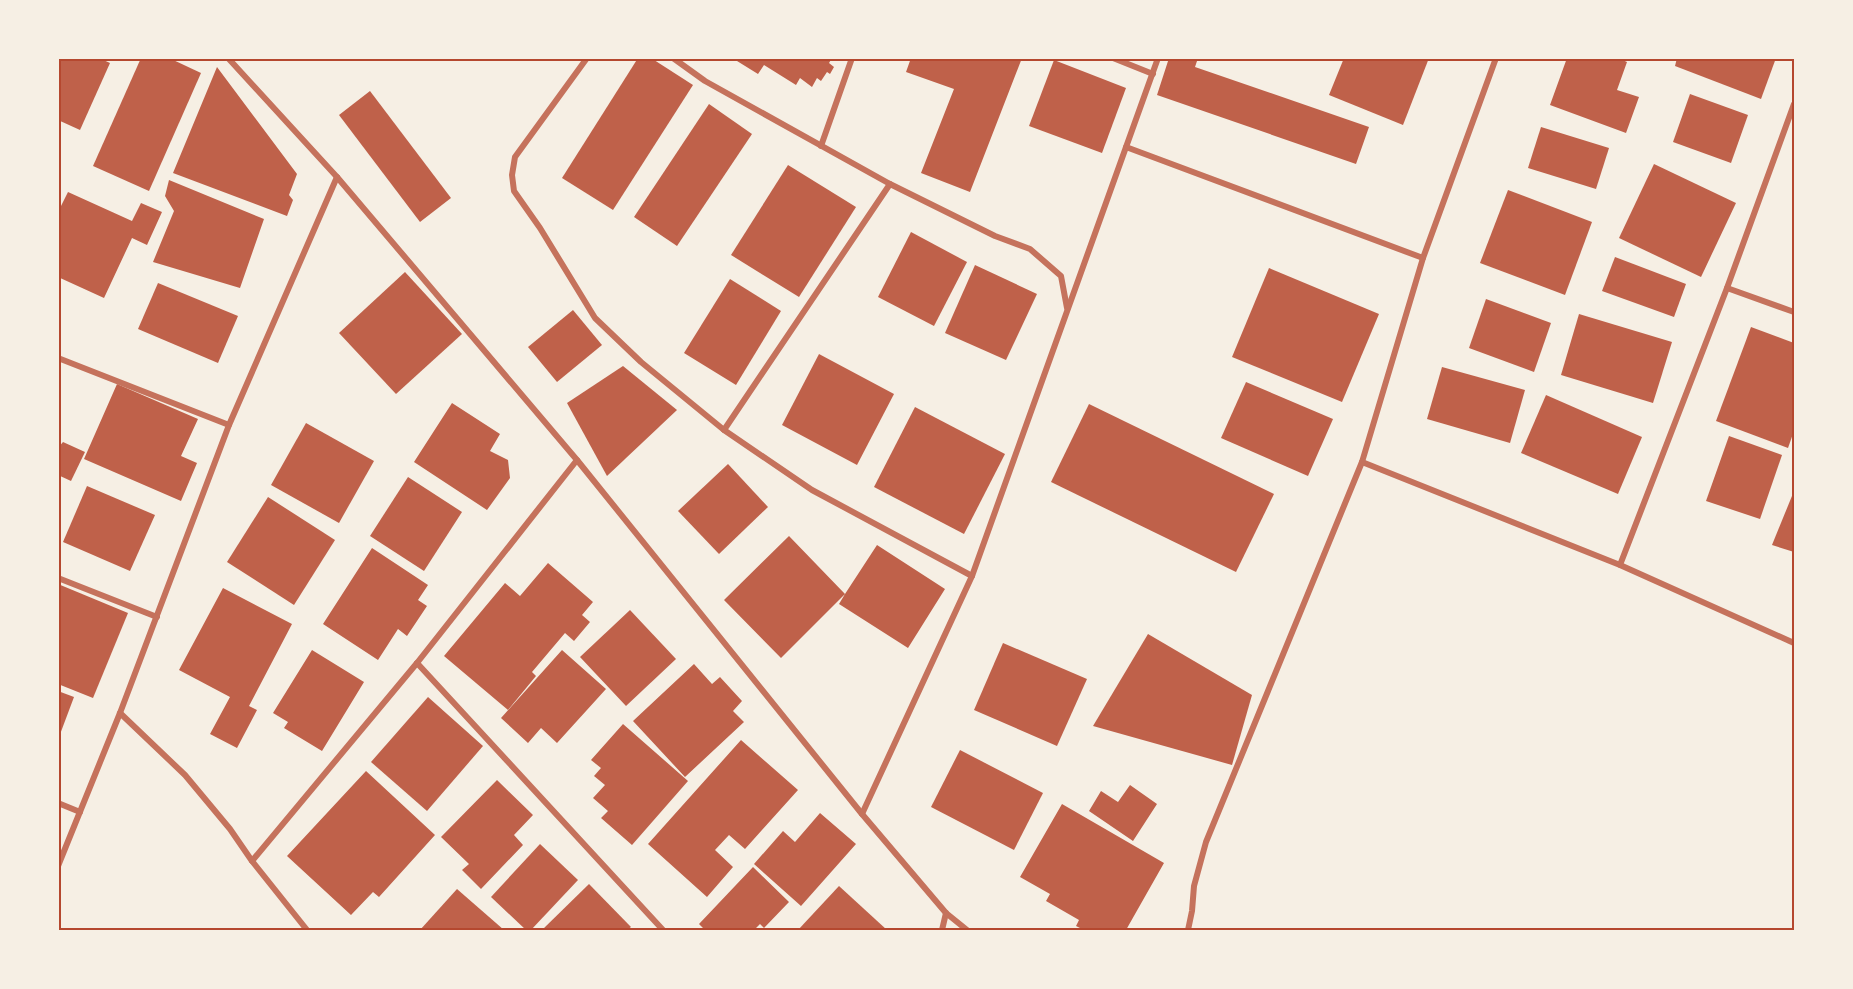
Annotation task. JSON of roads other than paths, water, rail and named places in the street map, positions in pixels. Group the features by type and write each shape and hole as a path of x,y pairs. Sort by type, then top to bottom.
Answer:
{"street":[{"path":"228,58 337,177 577,460 862,814 946,913 967,930"},
{"path":"588,58 515,157 512,175 514,191 540,228 595,318 641,362 724,430 812,490 972,576"},
{"path":"673,58 705,81 890,184 995,236 1030,249 1061,276 1067,308"},
{"path":"821,146 852,58"},
{"path":"1113,58 1153,74"},
{"path":"862,814 972,576 1158,58"},
{"path":"1188,930 1194,886 1206,842 1362,462 1424,258 1496,58"},
{"path":"1620,565 1727,288 1794,104"},
{"path":"1126,147 1424,258"},
{"path":"58,867 120,713 229,425 337,177"},
{"path":"724,430 890,184"},
{"path":"1727,288 1794,312"},
{"path":"58,358 229,425"},
{"path":"252,861 417,663 577,460"},
{"path":"1362,462 1620,565 1794,643"},
{"path":"58,578 157,617"},
{"path":"417,663 663,930"},
{"path":"120,713 185,775 230,829 252,861 307,930"},
{"path":"58,803 80,812"},
{"path":"942,930 946,913"}]}
